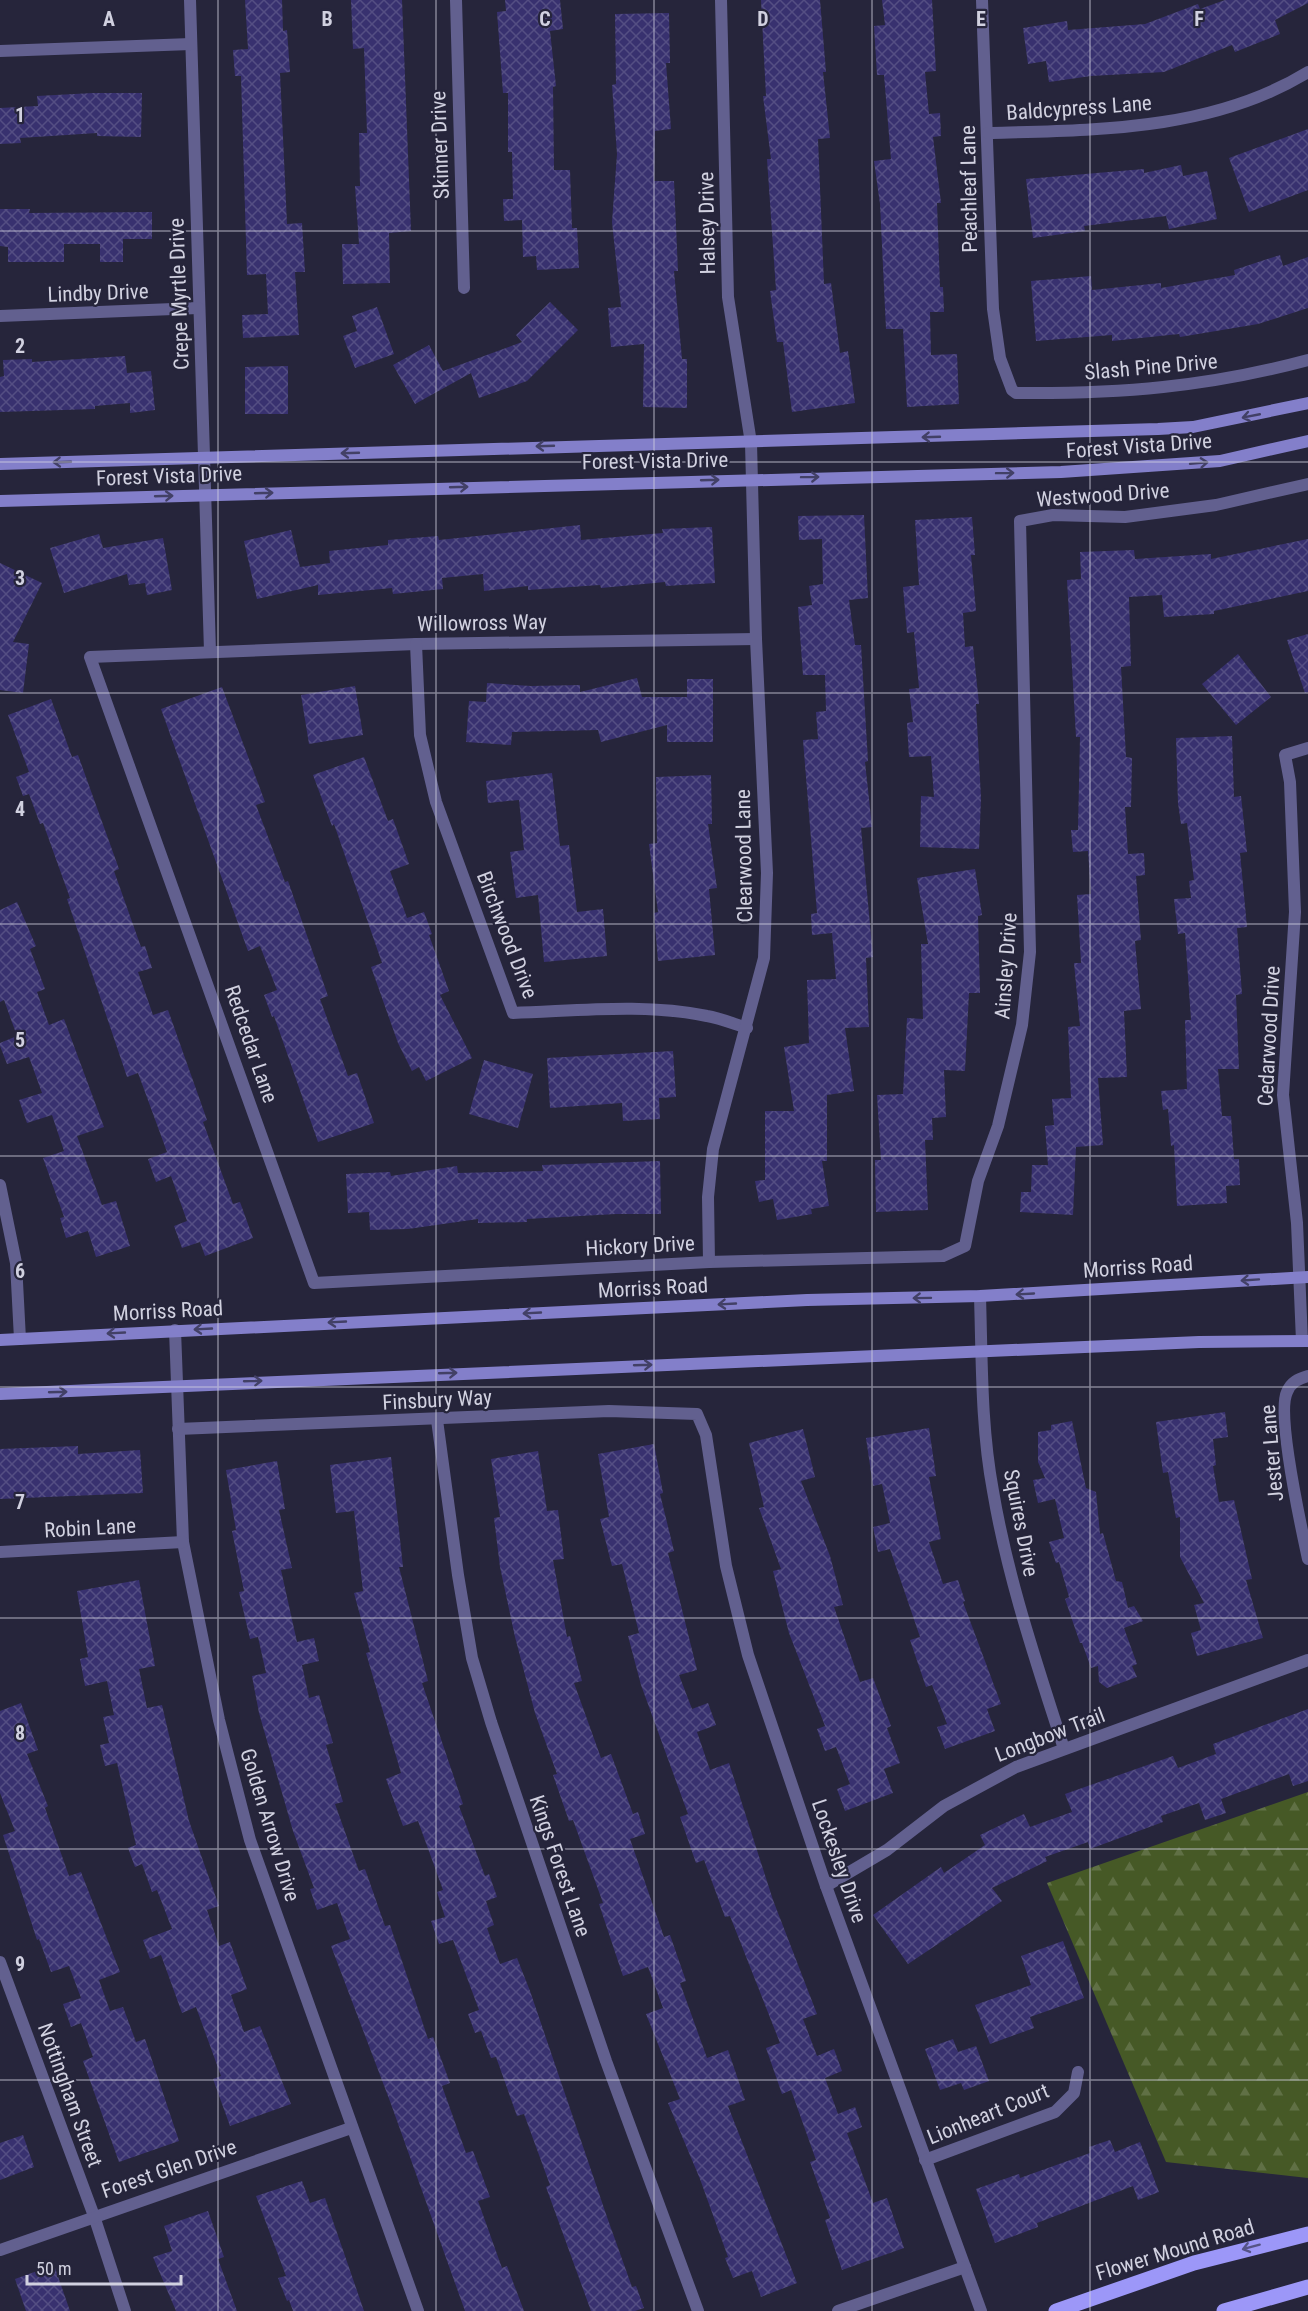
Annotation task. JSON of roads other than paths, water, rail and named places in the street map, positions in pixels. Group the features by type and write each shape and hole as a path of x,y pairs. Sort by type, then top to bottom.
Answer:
{"main road":[{"name":"Forest Vista Drive","path":"0,464 1158,429 1203,425 1308,404"},
{"name":"Forest Vista Drive","path":"0,501 751,478 1061,472 1220,461 1308,441"},
{"name":"Morriss Road","path":"0,1340 795,1300 980,1296 1303,1276"},
{"path":"0,1394 1251,1340 1305,1341"},
{"name":"Flower Mound Road","path":"1056,2311 1194,2263 1308,2234"},
{"path":"1224,2311 1308,2287"}],"street":[{"name":"Crepe Myrtle Drive","path":"190,0 210,651"},
{"name":"Skinner Drive","path":"456,0 464,288"},
{"name":"Halsey Drive","path":"721,0 728,297 751,443"},
{"name":"Peachleaf Lane","path":"982,0 993,309 1005,377"},
{"path":"0,51 191,44"},
{"name":"Baldcypress Lane","path":"988,133 1099,130 1152,124 1234,105 1308,72"},
{"name":"Lindby Drive","path":"0,316 198,308"},
{"name":"Slash Pine Drive","path":"1005,377 1008,385 1017,393 1120,392 1200,385 1308,360"},
{"name":"Clearwood Lane","path":"709,1262 708,1197 713,1149 764,958 767,873 756,639 751,443"},
{"name":"Westwood Drive","path":"1026,680 1020,521 1053,515 1125,517 1204,507 1308,484"},
{"name":"Willowross Way","path":"150,818 90,657 416,644 756,639"},
{"name":"Birchwood Drive","path":"416,644 420,735 436,802 513,1013 624,1009 670,1010 709,1016 747,1028"},
{"name":"Ainsley Drive","path":"965,1246 978,1181 998,1126 1022,1025 1030,952 1026,680"},
{"name":"Cedarwood Drive","path":"1305,1341 1303,1276 1282,1095 1294,912 1290,782 1286,755 1308,748"},
{"name":"Redcedar Lane","path":"150,818 314,1283"},
{"path":"0,1185 16,1263 20,1339"},
{"name":"Hickory Drive","path":"314,1283 709,1262 944,1256 965,1246"},
{"name":"Squires Drive","path":"980,1296 982,1413 993,1490 1008,1567 1064,1749"},
{"name":"Golden Arrow Drive","path":"174,1330 183,1542 219,1720 250,1839 417,2311"},
{"name":"Jester Lane","path":"1308,1376 1294,1381 1285,1394 1287,1441 1308,1559"},
{"name":"Finsbury Way","path":"178,1429 437,1420 609,1411 697,1414"},
{"name":"Lockesley Drive","path":"697,1414 706,1435 726,1566 748,1655 826,1886 981,2311"},
{"name":"Kings Forest Lane","path":"437,1420 459,1585 472,1658 606,2061 698,2311"},
{"name":"Robin Lane","path":"0,1552 183,1542"},
{"name":"Longbow Trail","path":"826,1886 887,1850 944,1806 1016,1767 1308,1660"},
{"name":"Nottingham Street","path":"0,1962 3,1982 93,2216 125,2311"},
{"name":"Lionheart Court","path":"925,2160 1054,2112 1074,2093 1078,2072"},
{"name":"Forest Glen Drive","path":"0,2250 351,2128"},
{"path":"838,2311 965,2267"}]}
